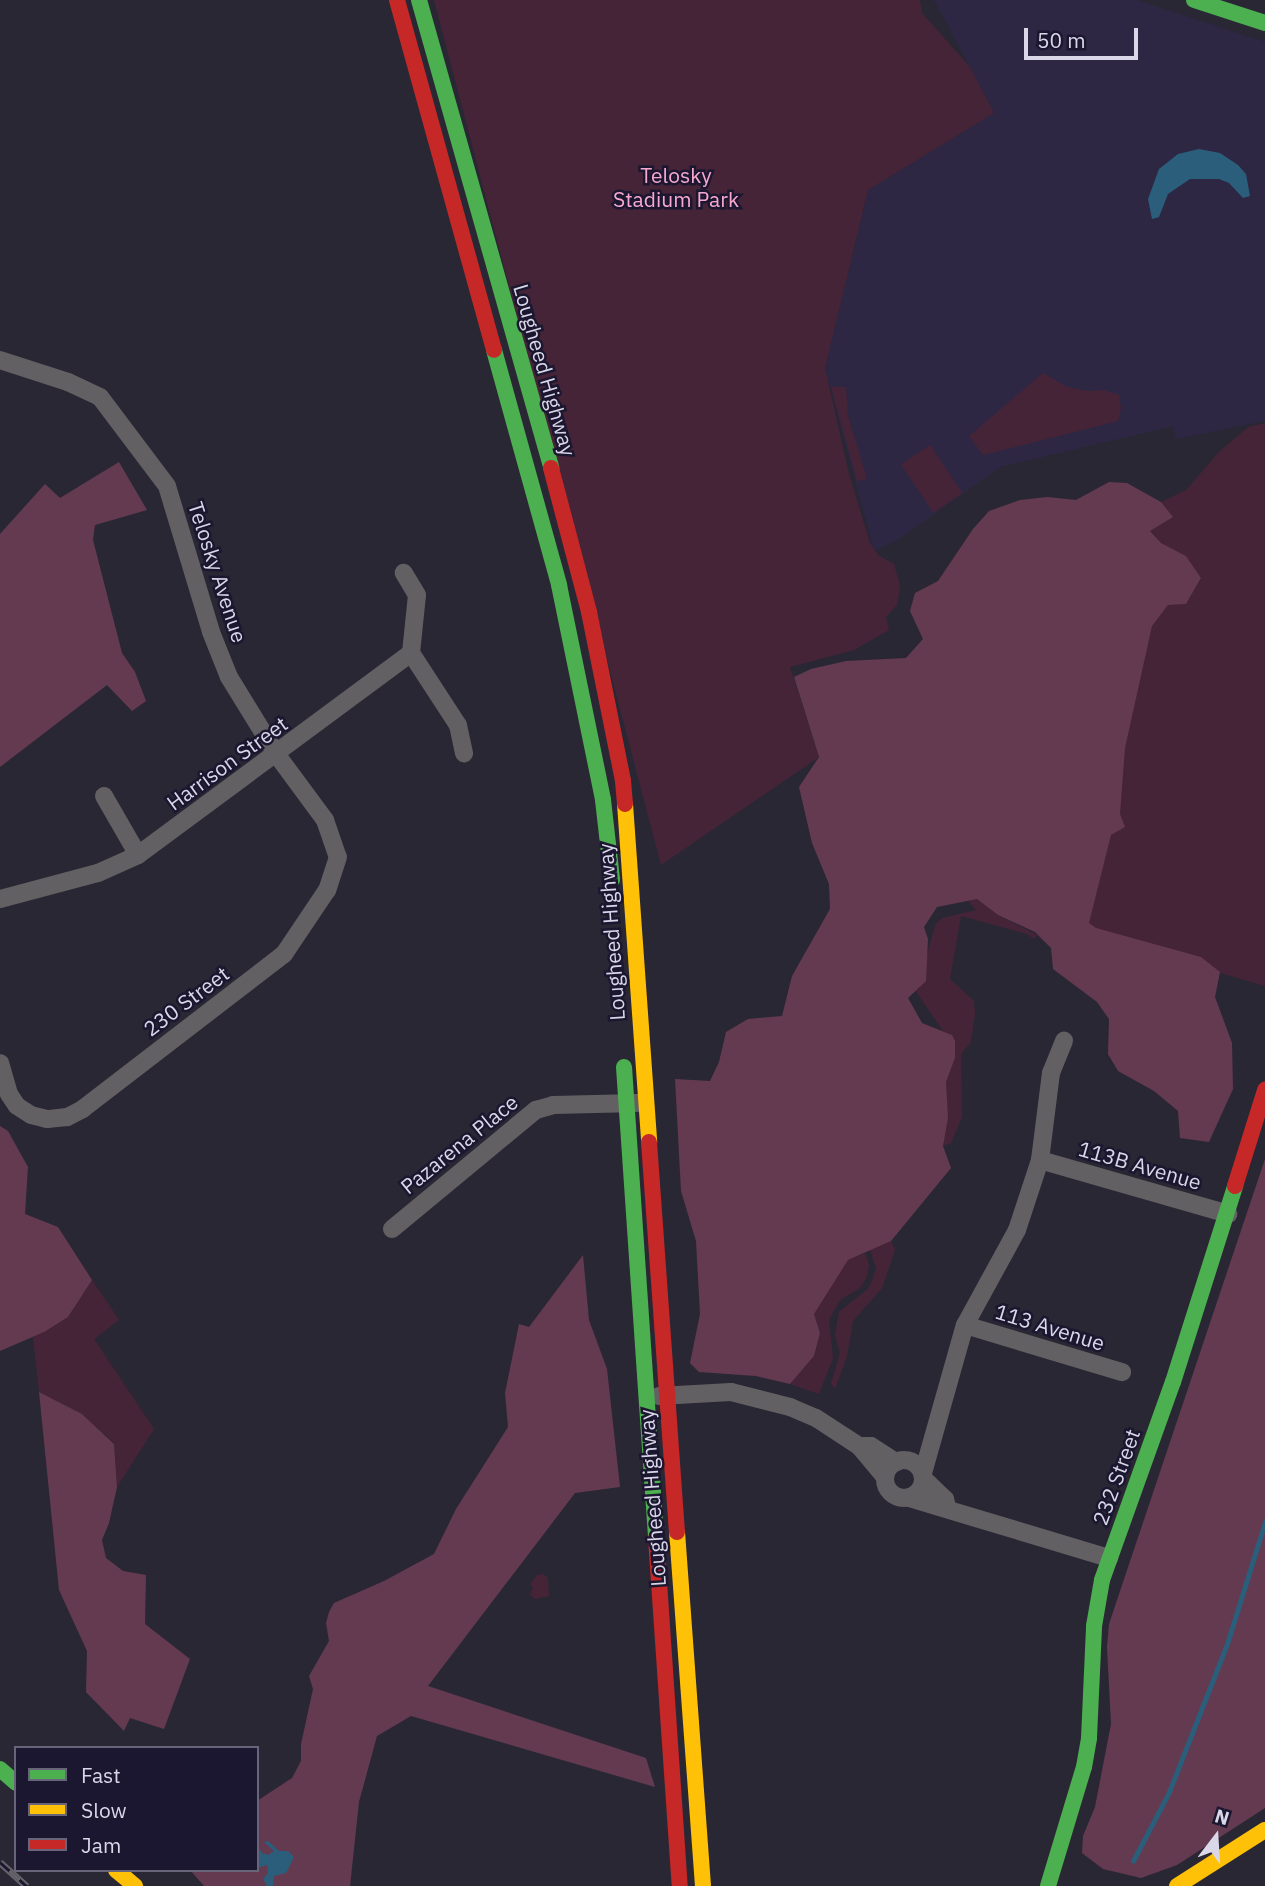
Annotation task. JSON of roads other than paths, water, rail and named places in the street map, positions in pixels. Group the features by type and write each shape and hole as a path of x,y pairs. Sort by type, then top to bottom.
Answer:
{"main road":[{"name":"Lougheed Highway","path":"397,0 559,585 603,800 614,893"},
{"name":"Lougheed Highway","path":"419,0 565,517 589,612 623,781 644,1103 703,1886"},
{"path":"1194,0 1265,23"},
{"name":"Lougheed Highway","path":"623,1052 680,1886"},
{"name":"232 Street","path":"1052,1885 1084,1767 1094,1626 1109,1558 1173,1382 1265,1090"},
{"path":"0,1769 14,1781"},
{"path":"1177,1886 1265,1830"},
{"path":"118,1872 135,1886"}],"street":[{"name":"Telosky Avenue","path":"0,360 68,382 100,397 167,486 211,632 229,677 277,755 325,820 338,857"},
{"path":"404,573 417,595 411,653 458,725 464,753"},
{"name":"Harrison Street","path":"0,899 98,873 138,855 277,755 411,653"},
{"path":"103,796 138,855"},
{"name":"230 Street","path":"0,1063 9,1094 17,1106 31,1115 47,1119 67,1117 83,1109 279,959 327,890 338,857"},
{"path":"909,1498 920,1491 931,1442 965,1325 1017,1230 1040,1160 1051,1073 1064,1041"},
{"name":"Pazarena Place","path":"392,1229 536,1110 553,1105 644,1103"},
{"name":"113B Avenue","path":"1040,1160 1228,1214"},
{"name":"113 Avenue","path":"965,1325 1122,1372"},
{"path":"645,1397 731,1392 814,1417 859,1446 896,1466 923,1476 945,1499 947,1507"},
{"path":"931,1442 923,1444 896,1466 891,1494 939,1509 947,1507 979,1521 1109,1558"}],"water":[{"path":"1199,149 1220,153 1238,165 1246,174 1250,196 1243,198 1229,183 1219,179 1190,179 1168,194 1159,217 1152,219 1148,199 1159,169 1178,154"},
{"path":"268,1841 279,1851 288,1851 294,1857 286,1873 274,1876 273,1886 267,1886 263,1879 268,1873 267,1865 259,1867 259,1848 268,1855 274,1851 264,1842"}],"waterway":[{"path":"1133,1861 1169,1792 1227,1644 1265,1522"}],"railway":[{"path":"0,1862 27,1886"}],"park label":[{"name":"Telosky Stadium Park","path":"676,187"}]}
